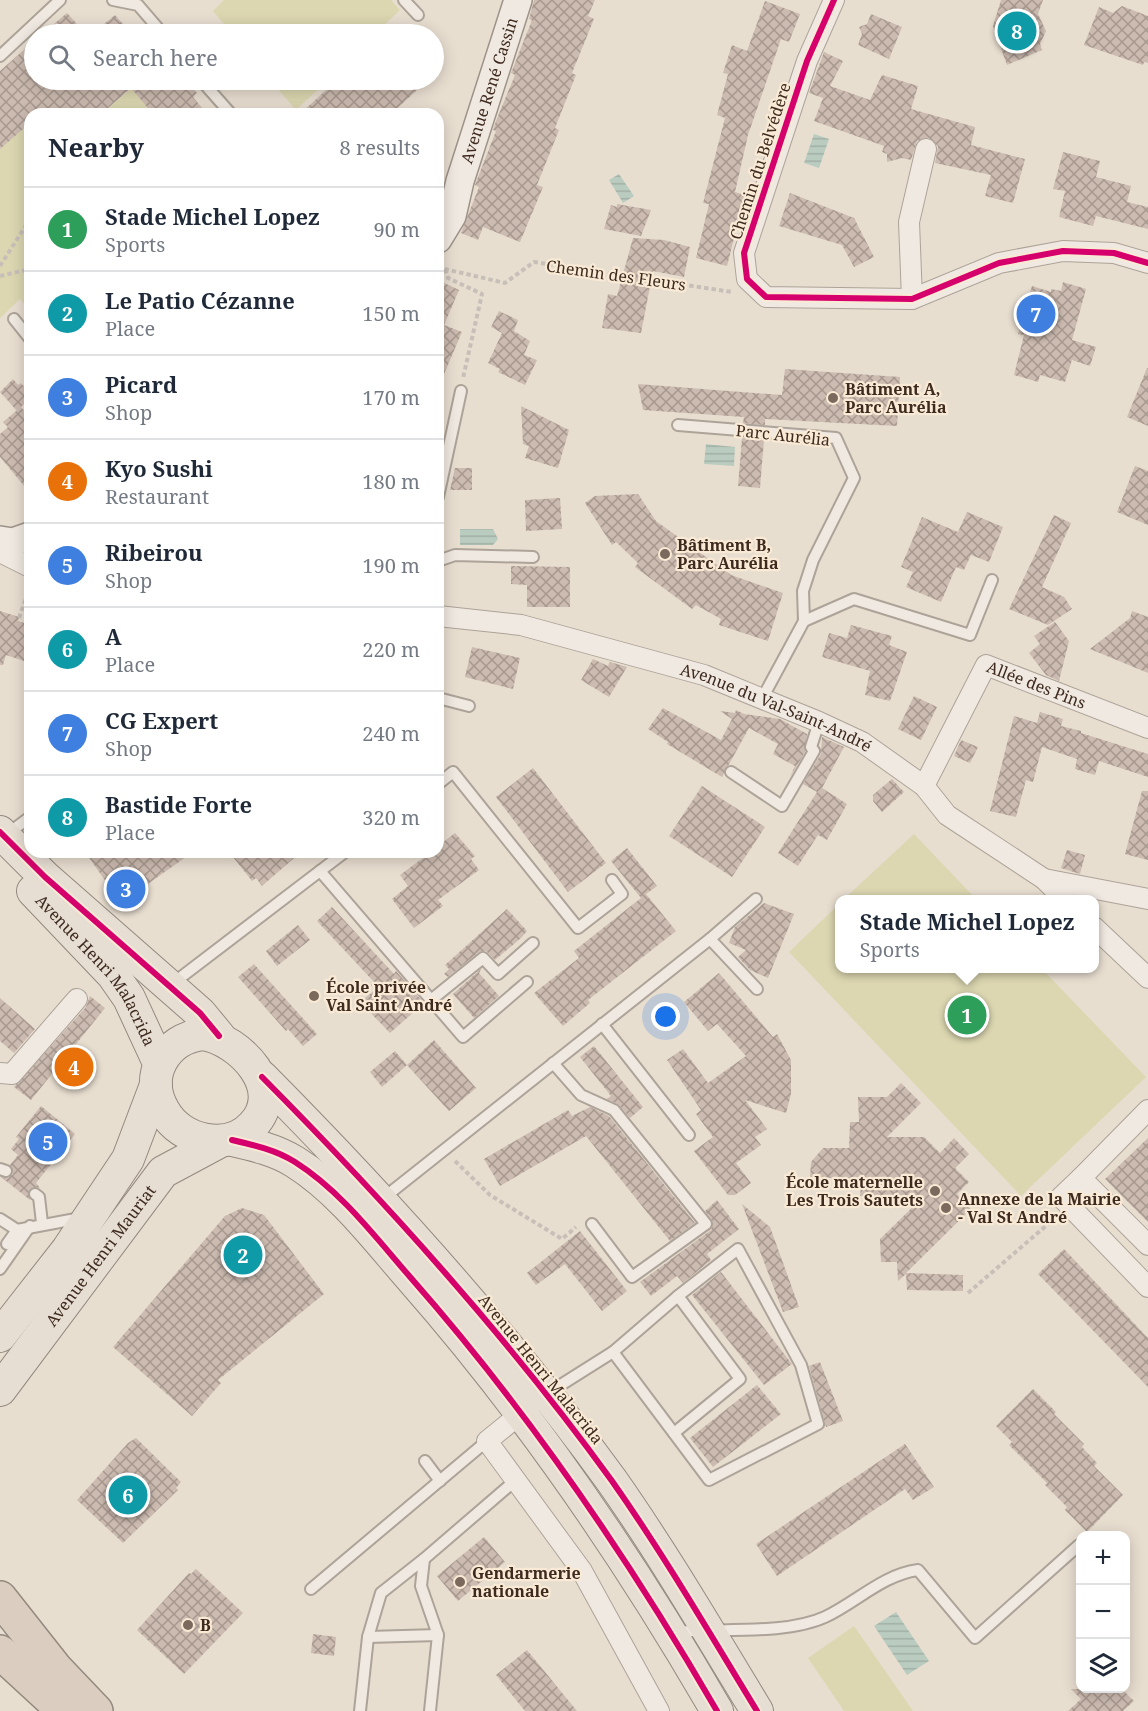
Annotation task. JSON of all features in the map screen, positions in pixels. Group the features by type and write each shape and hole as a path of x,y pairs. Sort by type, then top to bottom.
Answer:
{"highway":[{"path":"0,1598 56,1669 96,1711"},
{"path":"0,1652 64,1711"}],"main road":[{"name":"Avenue Henri Malacrida","path":"1,841 169,986 207,1020 219,1036"},
{"name":"Avenue Henri Malacrida","path":"1,841 113,975 129,999 158,1074"},
{"path":"225,1141 247,1132 258,1120 264,1108 265,1092 262,1077 232,1045 219,1036 191,1035 168,1049 158,1074 161,1106 172,1122 189,1133 278,1153 320,1180 368,1229 438,1308 521,1413 598,1517 671,1632 717,1711"},
{"name":"Avenue Henri Mauriat","path":"3,1324 90,1216 128,1159 158,1074"},
{"name":"Avenue Henri Malacrida","path":"262,1077 381,1200 546,1394 613,1483 757,1711"},
{"name":"Avenue Henri Mauriat","path":"0,1390 163,1172 225,1141"}],"street":[{"name":"Avenue René Cassin","path":"444,229 452,216 460,180 518,0"},
{"name":"Chemin du Belvédère","path":"766,297 747,279 744,253 807,61 834,0"},
{"path":"912,299 909,222 926,149"},
{"name":"Avenue René Cassin","path":"444,198 460,180"},
{"path":"766,297 814,300 912,299 999,263 1064,251 1113,253 1148,263"},
{"path":"0,525 24,532"},
{"path":"0,540 13,542 24,537"},
{"path":"0,552 24,563"},
{"name":"Avenue du Val-Saint-André","path":"444,617 520,625 704,675 763,697 819,722 862,742 924,786 947,815 1044,879 1060,895"},
{"name":"Allée des Pins","path":"924,786 986,665 1148,728"},
{"path":"1044,879 1148,899"},
{"path":"1099,931 1148,978"},
{"path":"0,1072 12,1074 77,999"},
{"path":"1148,1110 1060,1197 1148,1287"},
{"path":"1081,1178 1148,1245"},
{"path":"546,1394 487,1441 517,1479 582,1571 659,1711"}],"lane":[{"path":"34,24 60,0"},
{"path":"113,0 138,5 154,24"},
{"path":"404,0 417,15"},
{"path":"0,56 24,34"},
{"path":"210,90 226,108"},
{"path":"14,319 24,332"},
{"path":"444,469 461,391"},
{"name":"Parc Aurélia","path":"678,425 837,438 854,478 813,560 803,591 804,621"},
{"path":"444,559 455,555 532,557"},
{"path":"763,697 804,621 854,599 970,634 992,580"},
{"path":"444,700 469,706"},
{"path":"731,772 783,806 814,751 813,739 819,722"},
{"path":"444,779 453,772 578,928 622,894 612,880"},
{"path":"1,841 24,822"},
{"path":"169,986 337,858"},
{"path":"320,871 463,1037 527,982"},
{"path":"381,1200 710,939 756,899"},
{"path":"710,939 758,989"},
{"path":"431,1000 483,958 498,974 533,943"},
{"path":"602,1024 689,1135"},
{"path":"554,1063 581,1095 614,1110 706,1224 632,1276 592,1224"},
{"path":"35,1194 39,1197 42,1223"},
{"path":"7,1244 16,1230 42,1223 90,1216"},
{"path":"2,1223 16,1230"},
{"path":"0,1269 30,1226"},
{"path":"546,1394 613,1352 678,1296 738,1249 801,1365 819,1424 709,1480 613,1352"},
{"path":"675,1434 740,1379 678,1296"},
{"path":"311,1589 487,1441"},
{"path":"425,1461 440,1481"},
{"path":"360,1711 368,1637 381,1593 517,1479"},
{"path":"671,1632 793,1627 824,1617 898,1573 918,1570 975,1638 1076,1548"},
{"path":"424,1559 421,1586 438,1635 430,1711"},
{"path":"368,1637 438,1635"}],"path":[{"path":"0,266 24,228"},
{"path":"445,269 448,278 482,294 461,391"},
{"path":"0,276 24,270"},
{"path":"19,618 24,604"},
{"path":"447,1167 455,1161 490,1195 562,1239 580,1224"},
{"path":"968,1293 1058,1215"}],"shaded area":[{"path":"224,0 391,0 400,10 385,24 224,24 213,11"},
{"path":"130,90 134,90 148,108 108,108"},
{"path":"279,90 317,90 298,108 294,108"},
{"path":"24,128 24,303 20,299 0,318 0,149"},
{"path":"814,134 829,139 819,168 804,163"},
{"path":"619,174 634,196 623,203 609,180"},
{"path":"706,444 735,447 734,466 704,464"},
{"path":"460,529 493,529 498,539 493,545 460,545"},
{"path":"914,834 972,895 848,895"},
{"path":"835,908 835,973 1046,973 1146,1077 1021,1196 789,952"},
{"path":"896,1612 929,1661 907,1675 874,1626"},
{"path":"854,1626 913,1711 844,1711 808,1658"}],"building":[{"path":"534,0 595,0 588,16 594,19 572,73 576,75 555,128 559,130 537,185 543,187 520,242 483,227 478,240 461,233 479,187 475,185 496,131 493,130 496,121 515,75 511,73 532,20 529,19"},
{"path":"1001,0 1043,0 1038,14 1046,31 1040,44 1042,50 1007,65 993,26"},
{"path":"765,1 800,14 789,42 781,39 748,135 735,192 745,195 727,266 696,258 709,204 703,203 725,118 717,115 728,74 723,73 732,45 747,51"},
{"path":"1122,6 1148,16 1148,63 1144,62 1143,65 1084,45 1099,7 1113,13"},
{"path":"67,13 77,24 54,24"},
{"path":"871,14 902,27 889,59 858,45 862,34 859,27 867,24"},
{"path":"115,15 123,24 104,24"},
{"path":"24,50 24,90 129,90 108,108 24,108 24,128 0,149 0,71"},
{"path":"824,52 843,61 830,86 870,100 882,75 918,86 911,109 975,127 971,145 1025,159 1013,203 985,196 991,175 935,163 938,146 929,138 917,141 911,160 902,158 887,162 887,154 882,152 884,146 814,121 823,98 809,93"},
{"path":"133,90 194,90 197,93 193,97 202,108 148,108"},
{"path":"326,90 417,90 398,108 307,108"},
{"path":"1063,152 1100,161 1096,177 1131,186 1127,202 1148,207 1148,229 1096,216 1093,226 1059,217 1065,191 1053,189"},
{"path":"790,193 854,218 874,257 854,267 842,245 779,226"},
{"path":"617,204 651,210 641,236 604,229 611,205 617,207"},
{"path":"633,238 664,240 690,247 684,277 653,271 641,333 602,328 608,294 617,296"},
{"path":"1063,282 1086,289 1072,340 1096,347 1090,366 1072,360 1065,382 1040,375 1038,382 1014,375 1024,335 1018,334 1032,286 1051,292 1051,289 1061,291"},
{"path":"444,283 459,290 444,325"},
{"path":"499,311 518,320 514,331 530,341 524,355 537,360 525,385 498,372 500,369 488,363 502,333 491,327"},
{"path":"444,325 462,332 444,374"},
{"path":"1148,368 1148,426 1127,417"},
{"name":"Bâtiment A, Parc Aurélia","path":"785,369 900,377 897,426 765,419 765,425 743,423 744,417 643,410 638,384 782,395"},
{"path":"13,379 18,385 21,383 24,386 24,404 17,411 0,392"},
{"path":"521,406 569,430 558,468 525,458 529,446 523,444"},
{"path":"21,407 24,410 24,486 0,457 0,434 8,427 3,422"},
{"path":"742,438 764,440 760,488 738,486"},
{"path":"1135,466 1148,471 1148,525 1117,512"},
{"path":"455,468 472,468 472,490 450,490"},
{"name":"Bâtiment B, Parc Aurélia","path":"638,494 656,521 731,575 783,593 768,641 719,625 721,619 696,605 692,609 635,567 638,563 616,542 612,545 585,503 595,496"},
{"path":"560,498 562,529 526,531 525,500"},
{"path":"967,512 1003,527 989,562 971,555 964,570 956,567 941,602 906,587 913,572 901,567 922,517 958,532"},
{"path":"1054,515 1071,523 1042,587 1064,597 1072,609 1048,625 1009,609"},
{"path":"511,566 570,567 570,607 527,607 527,585 511,584"},
{"path":"0,611 19,617 18,621 24,623 24,661 6,655 3,665 0,665"},
{"path":"1132,611 1148,617 1148,673 1090,649 1130,618"},
{"path":"1055,622 1069,641 1059,681 1046,675 1029,653 1040,644 1034,636"},
{"path":"851,625 892,636 889,645 907,652 890,701 865,695 870,671 822,657 829,633 847,638"},
{"path":"472,647 520,658 513,689 465,677"},
{"path":"593,659 608,666 610,662 627,667 609,697 581,680"},
{"path":"914,696 937,707 921,740 898,729"},
{"path":"663,708 721,740 732,719 720,711 735,713 736,710 744,714 780,719 807,734 805,752 790,777 795,766 773,754 778,744 749,728 722,777 667,744 668,742 648,729"},
{"path":"1040,712 1063,719 1061,726 1148,754 1148,777 1099,761 1095,775 1075,769 1077,759 1042,747 1033,782 1026,780 1016,817 990,811 1014,716 1037,723"},
{"path":"822,737 844,747 822,788 847,804 827,840 818,835 798,866 778,853 817,792 803,784 821,754"},
{"path":"961,740 978,747 970,763 954,756"},
{"path":"533,768 606,863 568,892 496,797"},
{"path":"892,779 904,792 882,812 873,801 873,795"},
{"path":"702,786 765,827 732,877 669,836"},
{"path":"1142,791 1148,791 1148,860 1125,854"},
{"path":"455,833 475,856 471,859 479,870 438,900 443,906 414,928 392,899 408,886 400,875 423,858 444,858 444,841"},
{"path":"627,848 657,886 646,894 676,931 588,1000 590,1003 563,1026 534,993 579,958 574,951 641,898 611,861"},
{"path":"1067,850 1085,855 1080,874 1061,868"},
{"path":"89,858 185,858 121,903"},
{"path":"234,858 294,858 262,886 256,878 252,881"},
{"path":"764,903 794,914 768,978 750,970 738,957 746,950 729,943 735,927"},
{"path":"332,907 394,974 396,971 424,1003 390,1033 360,1002 375,990 371,985 374,982 317,921"},
{"path":"507,909 527,931 521,938 495,960 486,951 479,952 448,977 444,974 449,969 445,965"},
{"path":"298,925 310,940 277,966 266,951"},
{"path":"254,964 317,1034 303,1046 288,1029 286,1031 238,977"},
{"path":"482,968 479,973 499,996 474,1018 453,994"},
{"path":"719,973 773,1037 777,1034 791,1060 791,1094 786,1113 745,1100 767,1129 755,1137 761,1145 736,1163 751,1183 735,1195 728,1195 694,1151 713,1137 696,1114 701,1110 667,1060 683,1049 708,1083 746,1056 717,1024 708,1031 684,1002"},
{"path":"90,996 105,1008 31,1100 14,1087 86,1007"},
{"path":"0,998 35,1029 14,1053 0,1041"},
{"path":"434,1040 476,1088 449,1111 407,1065"},
{"path":"594,1046 643,1107 630,1118 619,1105 607,1099 611,1096 580,1057"},
{"path":"395,1051 407,1065 382,1087 370,1072"},
{"name":"École maternelle Les Trois Sautets","path":"901,1083 921,1103 887,1137 924,1137 940,1153 954,1138 969,1154 955,1168 969,1182 957,1194 971,1209 906,1273 963,1275 963,1291 907,1290 906,1274 898,1281 897,1262 881,1262 880,1239 924,1196 860,1196 861,1186 836,1186 836,1178 810,1177 811,1162 823,1148 849,1148 850,1122 859,1122 858,1097 887,1097"},
{"path":"41,1106 75,1134 36,1183 40,1188 33,1187 29,1190 30,1200 1,1177 8,1178 13,1174 10,1165 18,1155 11,1149 19,1139 16,1137"},
{"path":"590,1107 609,1116 695,1223 670,1241 586,1136 500,1186 484,1159 568,1110 572,1116"},
{"path":"1148,1138 1148,1222 1105,1179"},
{"path":"717,1200 739,1229 707,1254 711,1260 683,1283 677,1276 651,1296 640,1282 711,1230 713,1222 705,1211"},
{"path":"742,1204 770,1227 799,1307 783,1312"},
{"path":"242,1208 264,1215 324,1294 218,1380 221,1383 192,1416 113,1347 225,1216"},
{"path":"580,1231 627,1291 602,1311 565,1264 536,1285 527,1273"},
{"path":"1064,1249 1148,1338 1148,1387 1038,1274"},
{"path":"721,1272 792,1364 764,1385 692,1295"},
{"path":"820,1362 843,1421 826,1427 809,1366"},
{"path":"757,1385 781,1414 713,1467 690,1438"},
{"path":"1033,1389 1084,1444 1082,1447 1097,1463 1094,1466 1123,1495 1086,1531 1065,1510 1067,1507 1045,1485 1047,1483 1009,1445 1012,1442 996,1426"},
{"path":"136,1438 181,1482 176,1488 178,1490 123,1543 77,1500 128,1443"},
{"path":"905,1444 934,1487 913,1500 905,1489 777,1576 756,1544"},
{"path":"484,1537 505,1562 458,1601 437,1576"},
{"name":"B","path":"196,1569 243,1613 184,1674 137,1630 189,1573 191,1574"},
{"path":"313,1634 336,1637 334,1656 311,1653"},
{"path":"527,1650 577,1711 525,1711 496,1675"},
{"path":"1071,1689 1076,1689 1076,1693 1126,1693 1134,1701 1123,1711 1068,1711 1081,1699"}],"cycle path":[{"path":"834,0 807,61 744,253 747,279 766,297 912,299 999,263 1063,251 1114,253 1148,263"},
{"path":"0,832 24,856"},
{"path":"26,858 200,1013 219,1036"},
{"path":"262,1077 355,1173 445,1272 572,1427 650,1537 757,1711"},
{"path":"232,1140 280,1154 295,1162 328,1187 371,1231 454,1328 536,1433 612,1541 717,1711"}],"place":[{"name":"Bastide Forte","path":"1017,31"},
{"name":"CG Expert","path":"1036,314"},
{"name":"Bâtiment A, Parc Aurélia","path":"833,398"},
{"name":"Bâtiment B, Parc Aurélia","path":"665,554"},
{"name":"Picard","path":"126,889"},
{"name":"École privée Val Saint André","path":"314,996"},
{"name":"Stade Michel Lopez","path":"967,1015"},
{"name":"Kyo Sushi","path":"74,1067"},
{"name":"Ribeirou","path":"48,1142"},
{"name":"École maternelle Les Trois Sautets","path":"935,1191"},
{"name":"Annexe de la Mairie - Val St André","path":"946,1208"},
{"name":"Le Patio Cézanne","path":"243,1255"},
{"name":"A","path":"128,1495"},
{"name":"Gendarmerie nationale","path":"460,1582"},
{"name":"B","path":"188,1625"}]}
